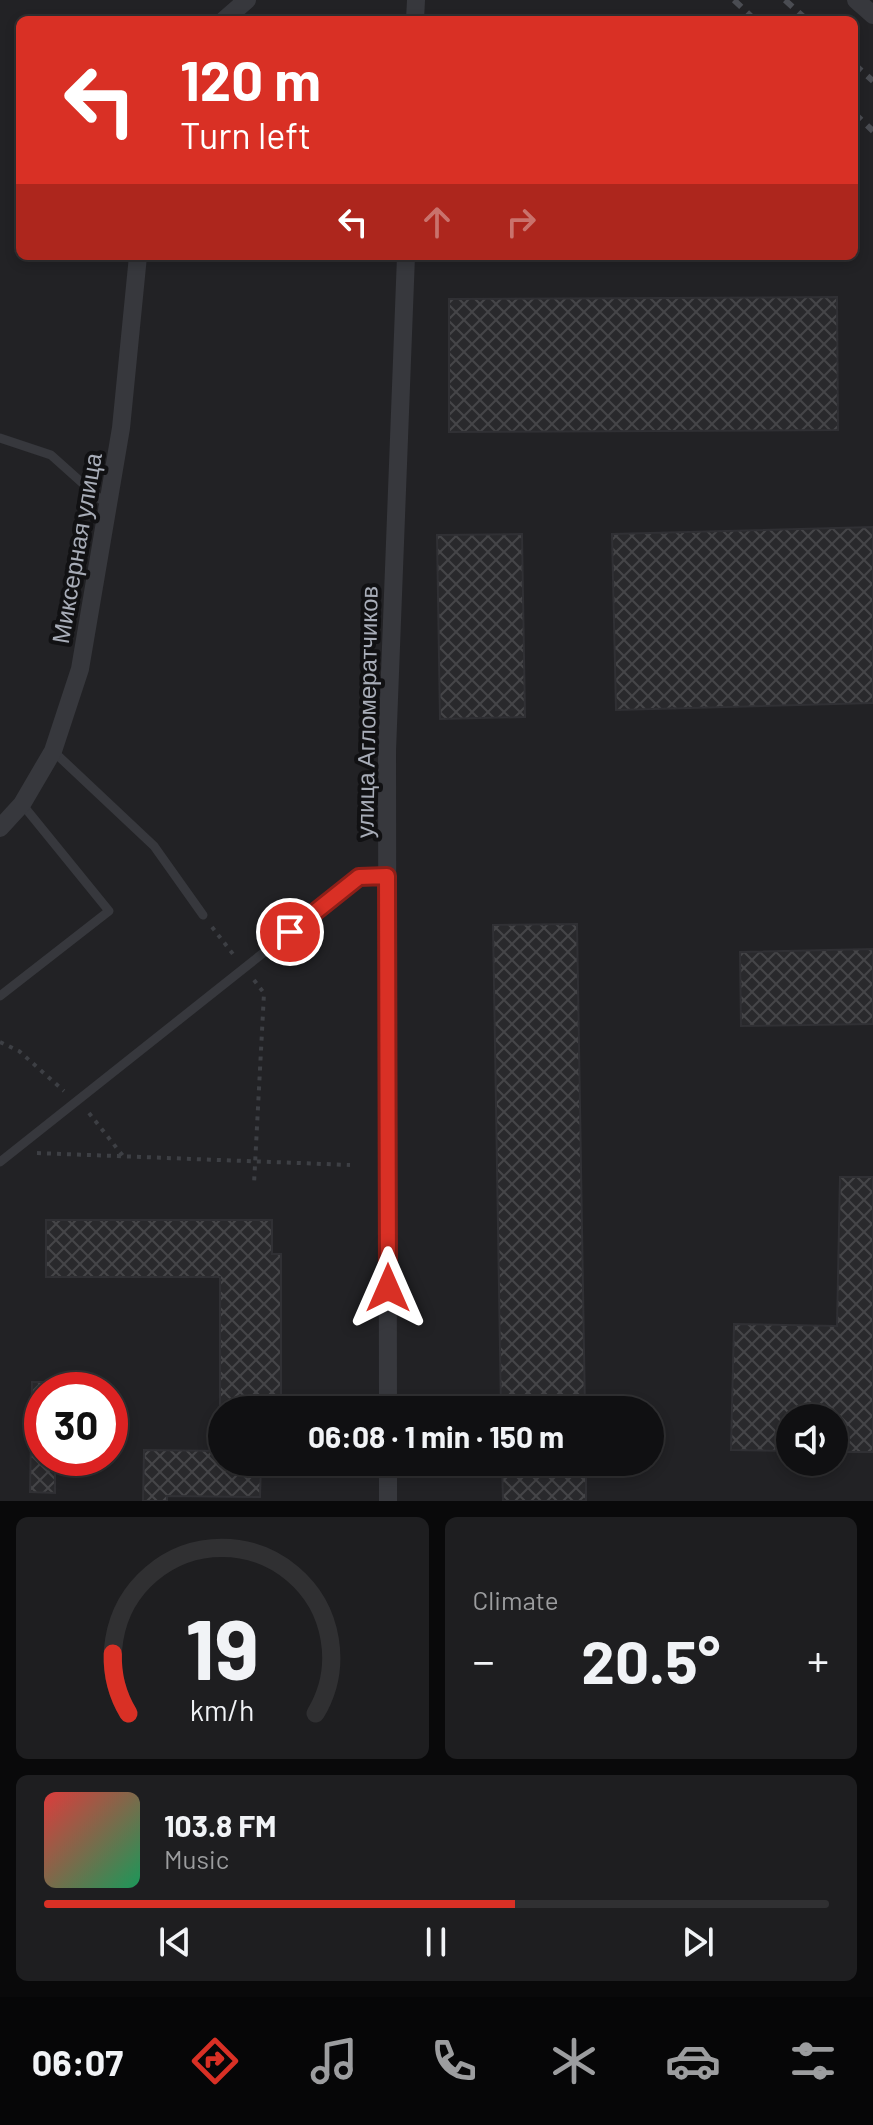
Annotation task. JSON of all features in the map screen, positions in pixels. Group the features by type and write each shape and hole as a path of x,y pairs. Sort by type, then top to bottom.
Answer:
{"street":[{"path":"229,16 247,0"},
{"name":"Миксерная улица","path":"0,828 22,804 53,751 80,669 121,428 138,260"},
{"name":"улица Агломератчиков","path":"388,1396 387,751 406,260"},
{"path":"388,1476 388,1501"}],"lane":[{"path":"0,438 51,455 108,506"},
{"path":"53,751 154,846 203,915"},
{"path":"0,996 109,911 22,804"},
{"path":"0,1162 359,877 387,876"}],"path":[{"path":"203,915 264,993 254,1184"},
{"path":"34,1152 350,1165"}],"shaded area":[{"path":"0,0 873,0 873,1501 0,1501"}],"building":[{"path":"837,297 838,430 449,432 449,299"},
{"path":"873,527 873,703 616,710 612,534"},
{"path":"522,534 525,717 440,719 437,535"},
{"path":"577,924 585,1396 501,1396 493,925"},
{"path":"873,949 873,1024 741,1026 740,952"},
{"path":"840,1177 873,1177 873,1452 848,1452 848,1404 776,1404 776,1451 731,1450 734,1324 837,1326"},
{"path":"46,1220 272,1220 272,1254 281,1254 281,1396 220,1396 220,1277 46,1277"},
{"path":"144,1450 208,1451 208,1476 261,1476 260,1497 167,1496 167,1501 143,1501"},
{"path":"30,1476 55,1476 55,1493 30,1492"},
{"path":"502,1476 586,1476 586,1501 503,1501"}],"railway":[{"path":"734,0 751,16"},
{"path":"785,0 803,16"},
{"path":"858,68 873,81"},
{"path":"858,117 873,131"}],"route":[{"path":"290,932 359,877 387,876 388,1288"}]}
